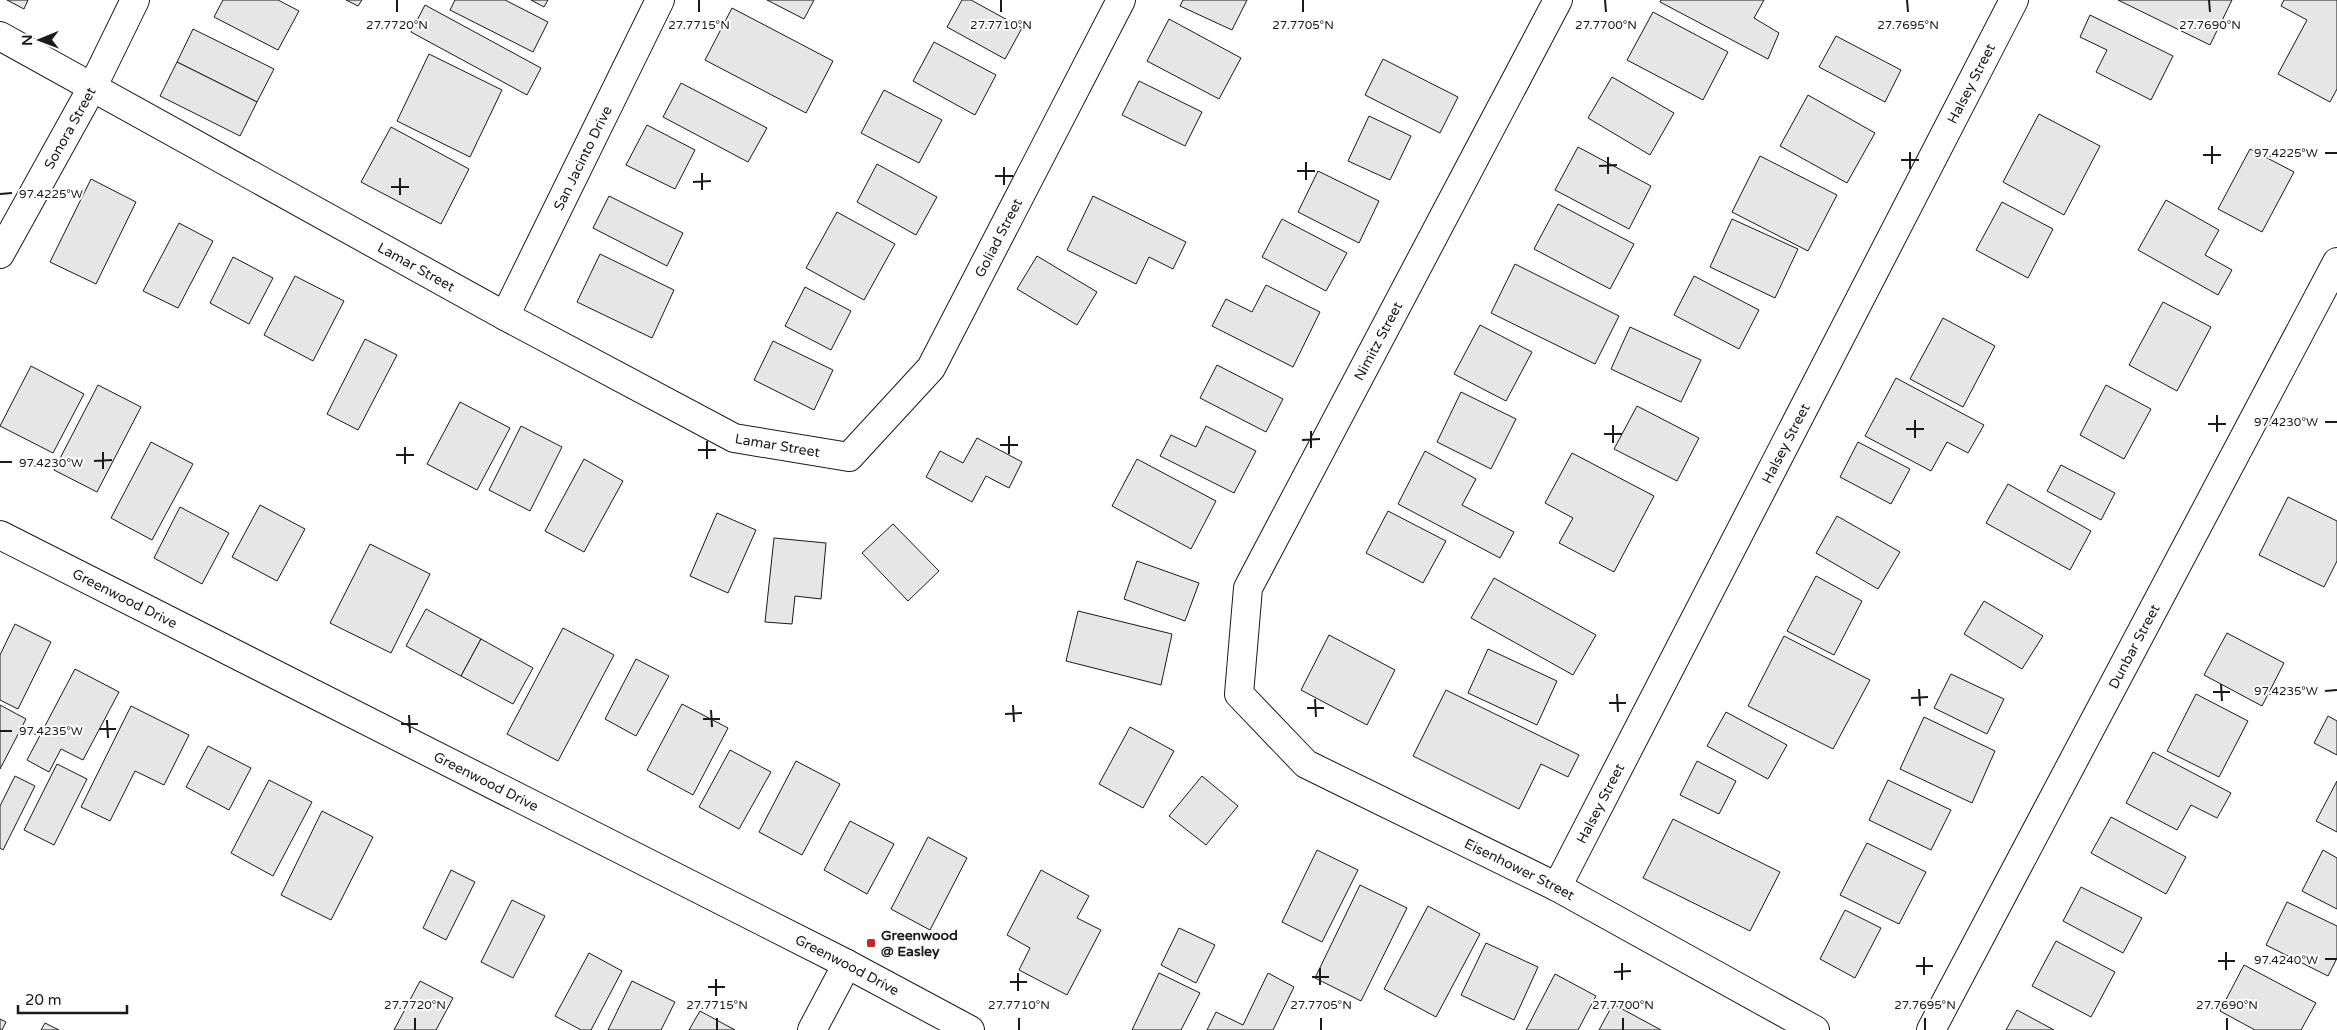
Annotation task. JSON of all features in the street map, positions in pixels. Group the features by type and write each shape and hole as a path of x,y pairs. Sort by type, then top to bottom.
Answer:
{"street":[{"name":"Sonora Street","path":"0,254 93,86 135,0"},
{"name":"San Jacinto Drive","path":"505,316 660,0"},
{"name":"Goliad Street","path":"849,457 931,368 1121,0"},
{"name":"Nimitz Street","path":"1239,694 1248,588 1558,0"},
{"name":"Halsey Street","path":"1557,887 2014,0"},
{"name":"Lamar Street","path":"0,36 505,316 734,438 849,457"},
{"name":"Dunbar Street","path":"1931,1030 2337,262"},
{"name":"Greenwood Drive","path":"0,535 847,964 970,1030"},
{"name":"Eisenhower Street","path":"1239,694 1306,764 1557,887 1815,1030"},
{"path":"812,1030 847,964"}],"building":[{"path":"7,0 28,0 24,9"},
{"path":"223,0 278,0 299,11 278,50 214,17"},
{"path":"346,0 362,0 358,6"},
{"path":"455,0 505,0 548,22 533,52 450,10"},
{"path":"531,0 548,0 544,7"},
{"path":"767,0 814,0 804,19"},
{"path":"962,0 971,0 1022,28 1005,59 947,27"},
{"path":"1183,0 1247,0 1232,30 1180,6"},
{"path":"1661,0 1764,0 1754,18 1779,33 1768,59 1660,2"},
{"path":"2118,0 2232,0 2210,45"},
{"path":"2284,0 2337,0 2337,89 2330,102 2278,74 2307,20 2281,6"},
{"path":"425,5 541,68 527,95 411,32"},
{"path":"732,8 833,61 806,113 705,60"},
{"path":"1653,12 1728,52 1703,100 1627,60"},
{"path":"2090,15 2173,56 2151,100 2096,72 2107,50 2080,37"},
{"path":"1169,19 1241,58 1219,99 1147,61"},
{"path":"193,29 274,69 257,102 177,62"},
{"path":"1836,36 1901,70 1885,102 1819,67"},
{"path":"934,42 996,75 975,115 913,81"},
{"path":"429,54 502,90 470,157 397,121"},
{"path":"1383,59 1458,97 1440,133 1365,95"},
{"path":"177,62 257,102 240,136 160,96"},
{"path":"1612,77 1674,113 1650,155 1588,118"},
{"path":"1139,81 1202,112 1185,146 1122,115"},
{"path":"681,83 767,128 748,162 663,117"},
{"path":"884,90 942,120 919,163 861,133"},
{"path":"1808,95 1875,133 1847,183 1780,146"},
{"path":"2039,114 2100,146 2064,215 2003,182"},
{"path":"1369,116 1411,136 1390,180 1348,161"},
{"path":"647,125 695,150 675,189 626,165"},
{"path":"391,127 469,169 441,224 361,182"},
{"path":"1578,147 1651,186 1629,229 1555,190"},
{"path":"2250,149 2294,172 2262,232 2218,209"},
{"path":"1760,156 1837,195 1808,251 1732,212"},
{"path":"877,164 937,197 916,235 857,202"},
{"path":"1318,171 1379,201 1359,243 1298,212"},
{"path":"91,179 136,202 96,284 50,262"},
{"path":"609,196 683,233 667,266 593,228"},
{"path":"1093,196 1186,242 1173,269 1149,257 1136,284 1067,250"},
{"path":"2166,200 2219,230 2205,255 2232,270 2218,295 2138,250"},
{"path":"2002,202 2053,229 2028,278 1976,250"},
{"path":"1558,204 1634,244 1610,289 1534,249"},
{"path":"837,212 895,244 864,300 806,268"},
{"path":"1282,219 1347,253 1326,291 1262,257"},
{"path":"1732,219 1798,249 1775,298 1710,267"},
{"path":"179,223 213,241 178,308 143,291"},
{"path":"600,254 674,290 652,338 577,302"},
{"path":"1037,256 1097,292 1077,325 1017,289"},
{"path":"233,257 273,278 249,324 210,303"},
{"path":"1515,264 1619,316 1595,364 1491,313"},
{"path":"295,276 344,301 313,361 264,335"},
{"path":"1694,276 1759,310 1739,349 1674,315"},
{"path":"1266,285 1320,312 1293,367 1212,326 1226,299 1252,312"},
{"path":"805,287 851,311 831,350 785,326"},
{"path":"2163,302 2211,327 2177,391 2129,365"},
{"path":"1943,318 1995,346 1963,407 1910,379"},
{"path":"1480,325 1532,352 1506,401 1454,374"},
{"path":"1630,327 1701,360 1681,402 1611,369"},
{"path":"365,339 397,355 358,430 327,414"},
{"path":"773,341 833,370 814,410 754,380"},
{"path":"1217,365 1283,399 1266,432 1200,398"},
{"path":"31,366 84,394 53,453 0,426"},
{"path":"1896,378 1984,425 1968,453 1947,442 1931,471 1865,436"},
{"path":"98,385 141,407 97,492 54,470"},
{"path":"2106,385 2151,409 2124,459 2080,435"},
{"path":"1461,392 1516,419 1491,469 1437,442"},
{"path":"460,402 510,428 477,490 427,464"},
{"path":"1637,406 1699,438 1677,481 1614,449"},
{"path":"521,426 562,447 530,511 489,490"},
{"path":"1206,426 1256,451 1234,493 1160,456 1171,435 1196,447"},
{"path":"977,438 1022,462 1009,488 986,476 972,502 926,477 940,451 963,463"},
{"path":"151,442 193,464 152,540 111,518"},
{"path":"1858,442 1910,469 1891,504 1840,477"},
{"path":"1425,451 1476,479 1462,505 1514,532 1500,558 1398,504"},
{"path":"1572,453 1654,496 1614,572 1559,543 1573,518 1545,503"},
{"path":"584,459 623,481 584,552 545,531"},
{"path":"1137,459 1216,501 1191,549 1112,506"},
{"path":"2061,465 2115,493 2101,520 2047,491"},
{"path":"2008,484 2091,531 2070,570 1986,523"},
{"path":"2288,497 2337,521 2337,561 2324,587 2259,555"},
{"path":"260,505 305,529 277,581 232,557"},
{"path":"180,507 229,533 202,584 154,558"},
{"path":"1388,511 1446,541 1423,583 1366,553"},
{"path":"717,513 756,530 728,593 690,576"},
{"path":"1837,516 1900,552 1878,589 1816,553"},
{"path":"893,524 939,571 908,601 862,553"},
{"path":"774,538 826,543 821,599 795,596 792,624 765,622"},
{"path":"370,544 430,574 391,653 330,623"},
{"path":"1137,561 1199,583 1185,621 1124,599"},
{"path":"1816,576 1862,601 1834,655 1787,631"},
{"path":"1494,578 1596,635 1573,675 1471,618"},
{"path":"1984,601 2043,636 2022,669 1964,634"},
{"path":"426,609 481,639 461,676 406,646"},
{"path":"1078,611 1172,634 1161,685 1066,661"},
{"path":"15,624 51,642 18,709 0,700 0,655"},
{"path":"563,628 614,655 558,761 507,734"},
{"path":"2227,633 2284,663 2262,706 2204,675"},
{"path":"1329,635 1395,670 1367,725 1301,690"},
{"path":"1784,636 1870,680 1833,749 1748,706"},
{"path":"481,639 533,668 513,704 461,676"},
{"path":"1488,649 1557,681 1537,725 1468,693"},
{"path":"636,659 669,676 636,736 605,719"},
{"path":"75,669 119,692 83,760 61,749 49,772 27,760"},
{"path":"1951,674 2004,699 1987,734 1934,708"},
{"path":"1446,690 1579,755 1568,777 1541,764 1519,809 1413,756"},
{"path":"2196,694 2248,721 2219,777 2167,751"},
{"path":"682,704 728,728 693,795 647,770"},
{"path":"0,705 26,719 0,769"},
{"path":"131,706 189,735 164,785 135,771 110,821 81,807"},
{"path":"1726,712 1787,745 1768,779 1707,746"},
{"path":"2328,716 2337,721 2337,755 2314,743"},
{"path":"1924,717 1995,751 1972,803 1900,769"},
{"path":"1130,727 1174,751 1143,808 1099,784"},
{"path":"208,746 251,768 229,810 186,787"},
{"path":"730,750 771,772 739,829 699,807"},
{"path":"2153,752 2231,793 2217,818 2191,805 2177,830 2126,803"},
{"path":"796,761 840,784 802,855 759,832"},
{"path":"1697,761 1736,781 1719,814 1680,795"},
{"path":"57,764 87,779 54,845 24,830"},
{"path":"15,776 35,786 3,850 0,848 0,806"},
{"path":"1202,776 1238,806 1206,845 1169,816"},
{"path":"269,780 312,802 273,876 231,853"},
{"path":"1888,780 1951,810 1931,850 1869,820"},
{"path":"2337,781 2337,832 2316,821"},
{"path":"322,811 373,837 331,920 281,895"},
{"path":"2111,817 2186,857 2166,894 2091,853"},
{"path":"1673,819 1780,872 1750,931 1643,878"},
{"path":"850,821 894,844 867,894 824,870"},
{"path":"928,837 967,858 930,930 891,909"},
{"path":"1867,843 1926,872 1899,924 1840,895"},
{"path":"1317,850 1358,870 1322,942 1282,922"},
{"path":"2323,850 2337,858 2337,909 2302,891"},
{"path":"451,870 475,882 446,940 423,928"},
{"path":"1041,870 1089,896 1077,918 1101,930 1067,995 1019,970 1030,948 1007,935"},
{"path":"1360,885 1407,908 1361,1001 1315,978"},
{"path":"2081,887 2142,918 2123,953 2063,921"},
{"path":"512,900 545,916 513,978 481,962"},
{"path":"2287,902 2337,926 2337,958 2328,976 2266,945"},
{"path":"1428,906 1480,934 1436,1017 1384,989"},
{"path":"1845,910 1881,928 1855,978 1820,959"},
{"path":"1179,928 1215,945 1196,983 1161,965"},
{"path":"2056,941 2115,972 2091,1017 2032,986"},
{"path":"1486,943 1538,967 1514,1020 1461,995"},
{"path":"589,953 622,971 591,1030 581,1030 555,1016"},
{"path":"2244,965 2316,1003 2301,1030 2255,1030 2220,1011"},
{"path":"1159,973 1200,993 1181,1030 1132,1030"},
{"path":"1268,973 1294,987 1273,1030 1207,1030 1216,1012 1243,1025"},
{"path":"1555,974 1596,996 1578,1030 1526,1030"},
{"path":"420,981 453,998 436,1030 394,1030"},
{"path":"632,981 675,1002 661,1030 608,1030"},
{"path":"1613,1004 1661,1030 1599,1030"},
{"path":"2017,1010 2054,1030 2006,1030"},
{"path":"700,1011 735,1030 689,1030"},
{"path":"0,1019 6,1022 2,1030 0,1030"},
{"path":"45,1023 59,1030 41,1030"}],"place":[{"name":"Greenwood @ Easley","path":"871,943"}]}
